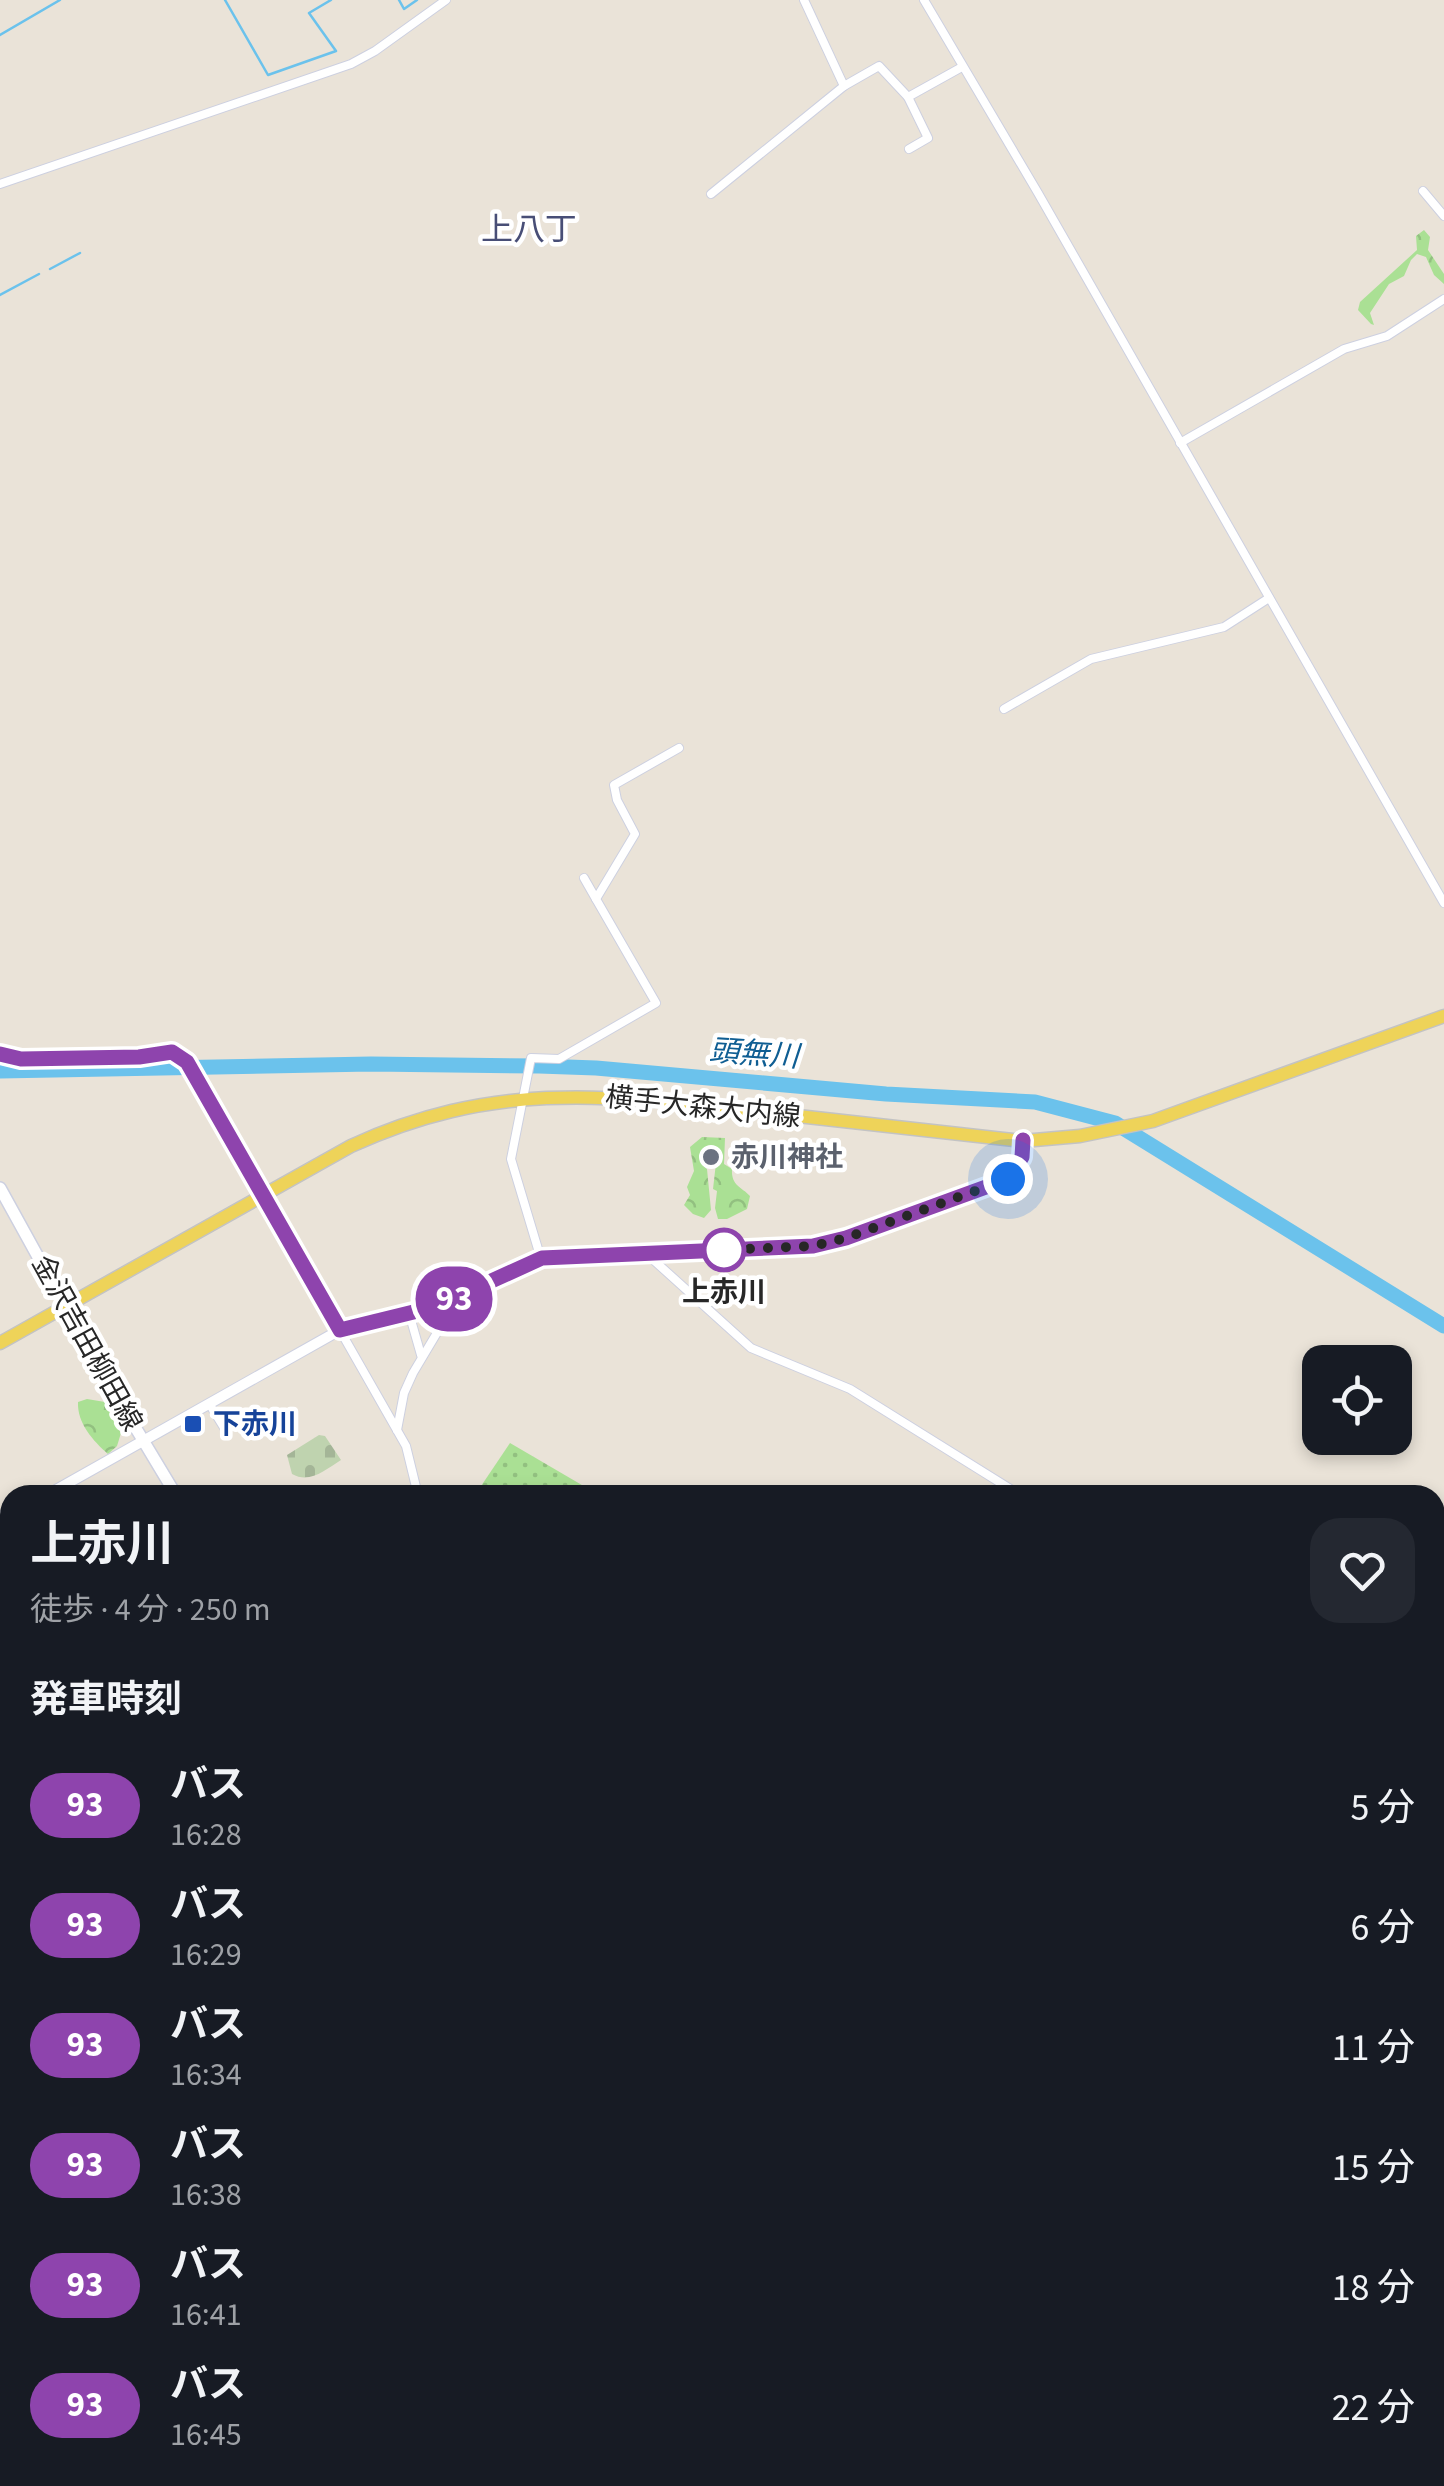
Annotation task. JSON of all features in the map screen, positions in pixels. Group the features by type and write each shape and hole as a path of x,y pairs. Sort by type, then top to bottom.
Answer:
{"main road":[{"name":"横手大森大内線","path":"0,1343 350,1146 393,1126 481,1103 525,1097 654,1100 1023,1140 1112,1131 1152,1121 1444,1016"},
{"name":"金沢吉田柳田線","path":"0,1188 170,1485"}],"street":[{"path":"0,184 351,64 446,0"},
{"path":"820,0 806,4 844,86"},
{"path":"924,0 1444,903"},
{"path":"711,194 844,86 880,66 908,97 928,138 909,149"},
{"path":"908,97 962,67"},
{"path":"1423,191 1444,216"},
{"path":"1180,443 1344,349 1387,336 1444,299"},
{"path":"1004,709 1091,659 1224,627 1269,598"},
{"path":"596,899 635,834 617,800 614,785 679,748"},
{"path":"542,1258 511,1159 531,1058 558,1059 656,1004 584,878"},
{"path":"0,1054 21,1059 139,1057 172,1052 187,1062 207,1091 396,1430 416,1485"},
{"path":"66,1485 340,1330 450,1301 542,1258 813,1246 846,1238 1008,1179 1022,1157 1023,1140"},
{"path":"649,1256 752,1348 850,1390 1004,1485"},
{"path":"396,1430 404,1393 453,1306 450,1301"},
{"path":"409,1313 422,1355"},
{"path":"210,1405 226,1431"}],"green space":[{"path":"1424,230 1430,237 1428,250 1444,274 1444,284 1434,275 1426,257 1417,254 1404,276 1389,284 1370,313 1374,325 1371,324 1358,310 1360,302 1417,250 1416,236"},
{"path":"702,1137 725,1138 724,1164 732,1169 735,1183 750,1196 747,1209 727,1219 718,1219 715,1208 717,1154 712,1147 702,1164 707,1169 711,1210 704,1218 684,1205 694,1171 690,1147"},
{"path":"78,1402 105,1402 121,1433 117,1446 108,1454 80,1417"},
{"path":"319,1435 325,1436 341,1460 311,1477 292,1474 287,1455"},
{"path":"510,1443 582,1485 482,1485"}],"waterway":[{"path":"0,35 60,0"},
{"path":"225,0 268,75 336,51 309,13 331,0"},
{"path":"399,0 404,9 417,0"},
{"path":"50,269 80,253"},
{"path":"0,295 39,274"},
{"name":"頭無川","path":"0,1071 371,1064 539,1066 1035,1102 1115,1123 1444,1326"}],"bus line":[{"name":"93","path":"0,1054 21,1059 139,1057 172,1052 179,1055 207,1091 340,1330 434,1307 542,1258 813,1246 846,1238 1008,1179 1022,1157 1023,1140"}],"place":[{"name":"赤川神社","path":"711,1157"},
{"name":"上赤川","path":"724,1250"},
{"name":"下赤川","path":"193,1424"}],"district":[{"name":"上八丁","path":"529,230"}],"route":[{"path":"724,1250 719,1250 813,1246 846,1238 1008,1179"}]}
